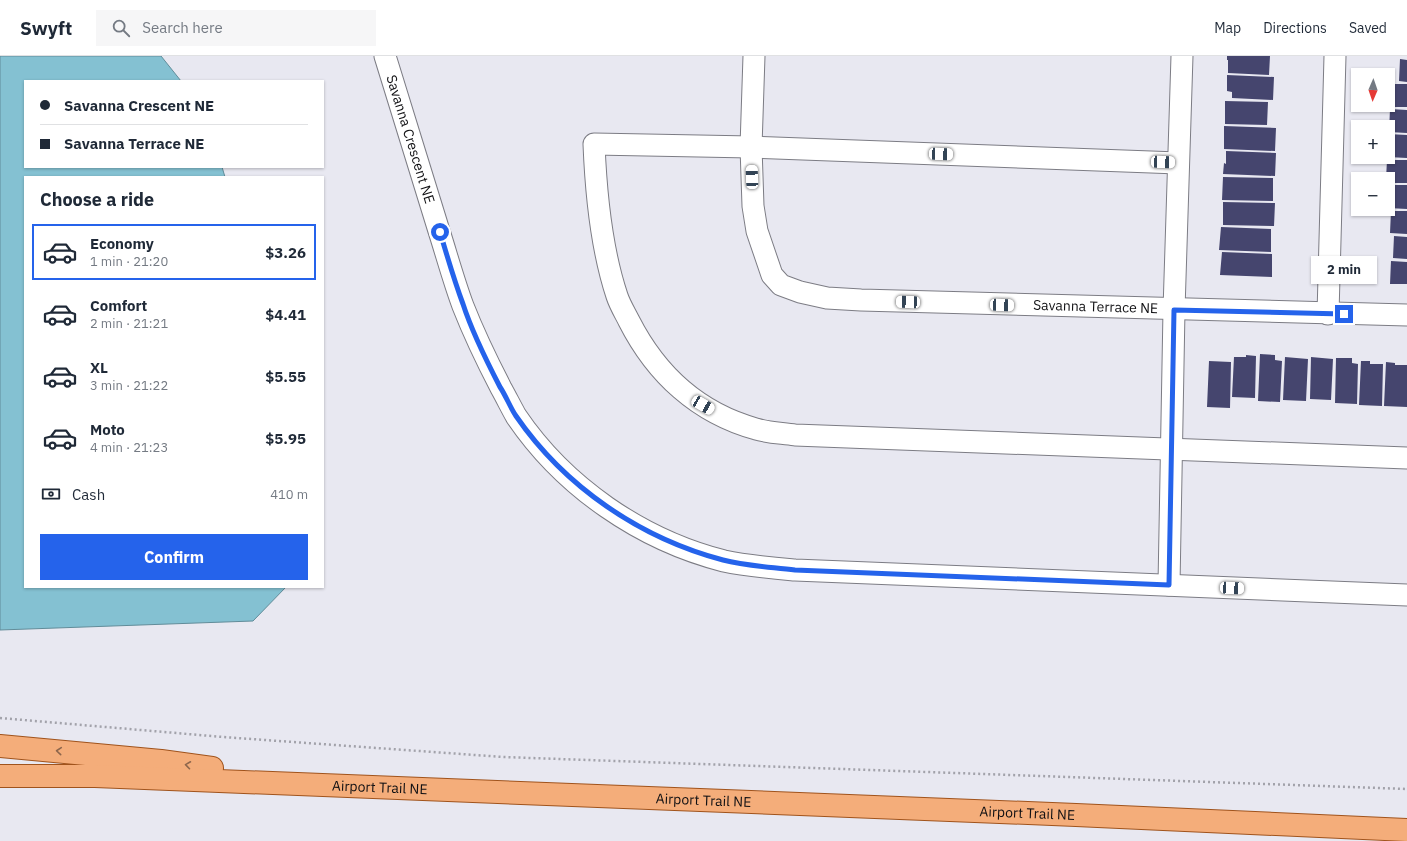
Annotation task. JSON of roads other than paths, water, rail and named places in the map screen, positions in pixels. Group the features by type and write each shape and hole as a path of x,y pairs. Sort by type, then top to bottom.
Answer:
{"main road":[{"path":"0,746 161,761 338,786"},
{"name":"Airport Trail NE","path":"0,776 95,776 1084,815 1407,830"}],"street":[{"name":"Savanna Crescent NE","path":"385,56 463,305 490,367 516,416 568,477 604,505 632,523 664,540 725,561 795,570 1407,596"},
{"name":"Savanna Terrace NE","path":"754,56 751,147 753,206 756,231 772,275 781,284 800,292 827,298 861,300 1174,310 1407,315"},
{"path":"1169,585 1174,310 1182,56"},
{"path":"1328,314 1335,56"},
{"path":"1178,163 751,147 594,144 599,209 607,258 617,298 637,338 663,373 692,399 726,418 751,428 795,435 1407,458"}],"water":[{"path":"0,56 161,56 180,80 24,80 24,168 222,168 225,176 24,176 24,588 285,588 253,621 0,630"}]}
